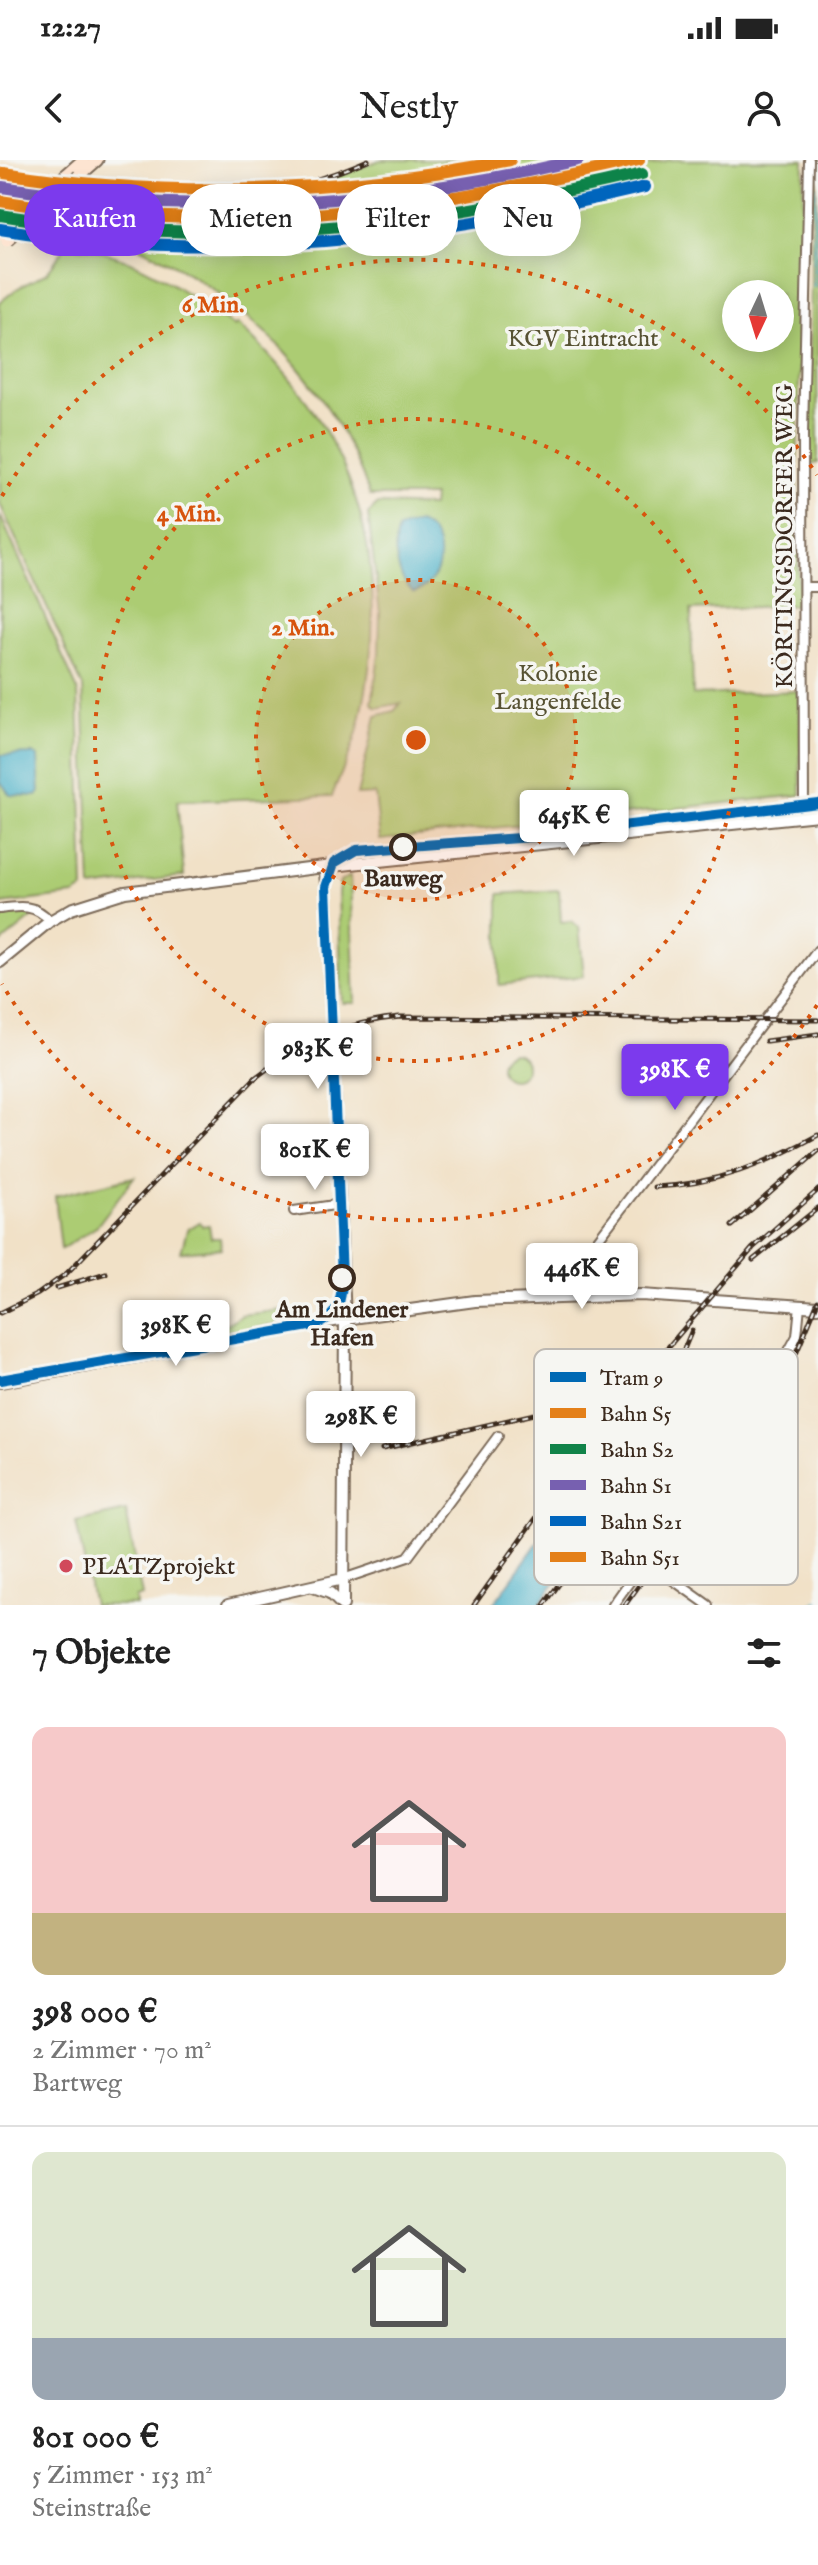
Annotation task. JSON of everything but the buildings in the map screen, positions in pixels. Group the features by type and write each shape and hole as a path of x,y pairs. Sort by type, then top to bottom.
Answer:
{"main road":[{"path":"72,176 83,160"},
{"path":"2,241 72,176 97,160"}],"street":[{"name":"KÖRTINGSDORFER WEG","path":"804,817 804,315 809,160"},
{"path":"804,587 818,587"},
{"path":"0,962 50,921 90,901 125,892 325,867 818,815"},
{"path":"325,867 345,1319 342,1605"},
{"path":"0,909 28,907 40,910 50,921"},
{"path":"585,1294 588,1259 596,1242 818,950"},
{"path":"293,1151 338,1148"},
{"path":"294,1211 341,1204"},
{"path":"0,1382 345,1319 475,1301 585,1294 818,1307"},
{"path":"790,1349 797,1336 800,1305"},
{"path":"228,1605 343,1579 408,1557 498,1436"},
{"path":"613,1605 627,1585"},
{"path":"680,1585 708,1605"},
{"path":"311,1586 330,1593 342,1605"}],"green space":[{"path":"380,160 608,160 458,189 458,184 337,184 336,204 321,205 321,184 316,184"},
{"path":"670,160 804,160 796,519 800,605 691,610 693,695 800,691 801,795 380,840 375,794 357,795 376,716 394,711 401,703 377,708 372,703 379,655 380,613 368,514 378,504 432,506 433,496 370,496 354,455 333,416 280,347 214,290 156,256 165,256 165,238 181,236 181,256 321,256 321,223 337,221 337,256 458,256 458,203 474,200 474,256 581,256 581,184 561,184"},
{"path":"816,160 818,463 809,465 812,186"},
{"path":"59,256 116,256 176,286 234,327 237,324 278,365 311,408 337,454 356,501 368,551 373,604 370,658 359,726 332,796 177,801 184,876 91,888 83,687 0,504 0,302 18,288 47,273"},
{"path":"0,515 78,691 84,889 74,895 0,904"},
{"path":"350,876 355,1003 342,1003 338,892 340,882"},
{"path":"559,890 561,922 571,921 579,927 584,976 499,985 499,894"},
{"path":"29,912 32,918 0,944 0,916"},
{"path":"513,1053 522,1057 526,1066 522,1075 513,1079 504,1075 500,1066 504,1057"},
{"path":"134,1177 96,1227 61,1249 55,1196"},
{"path":"200,1222 202,1226 209,1225 211,1238 220,1238 221,1248 181,1252 187,1230"},
{"path":"291,1309 294,1316 290,1322 197,1338 192,1334 191,1329 225,1325 241,1315"},
{"path":"126,1511 142,1596 135,1598 136,1605 93,1605 76,1522"}],"water":[{"path":"418,523 435,537 439,558 432,579 414,592 400,572 395,545 398,529"},
{"path":"34,754 38,757 40,792 37,796 10,795 0,781 0,755"},
{"path":"534,1548 534,1585 553,1585 539,1605 493,1605"}],"waterway":[{"path":"815,179 817,160"},
{"path":"814,287 815,186"},
{"path":"811,1605 818,1601"}],"railway":[{"path":"0,191 94,203 187,203 278,190 368,160"},
{"path":"0,224 24,224"},
{"path":"0,1313 38,1294 67,1273 255,1078 305,1045 341,1030 400,1017 818,1020"},
{"path":"766,1041 818,1034"},
{"path":"654,1187 698,1182 739,1171 818,1135"},
{"path":"732,1226 818,1151"},
{"path":"666,1349 753,1248 818,1190"},
{"path":"753,1260 818,1208"},
{"path":"57,1288 106,1273"},
{"path":"798,1349 818,1301"},
{"path":"684,1349 692,1330"},
{"path":"382,1449 534,1414"},
{"path":"474,1605 534,1521"},
{"path":"544,1605 558,1585"},
{"path":"625,1605 639,1585"}],"tram line":[{"name":"9","path":"0,1380 315,1325 334,1313 340,1301 342,1278 326,887 334,863 356,850 519,838 818,803"}],"rail line":[{"name":"S51","path":"4,173 131,187 258,189 384,180 510,160"},
{"name":"S1","path":"2,187 74,197 147,202 291,202 435,188 578,160"},
{"name":"S5","path":"0,201 83,212 164,217 243,218 321,214 478,193 639,160"},
{"name":"S2","path":"0,215 83,226 164,231 244,232 323,228 481,207 642,174"},
{"name":"S21","path":"0,229 83,240 165,245 324,241 483,221 645,187"}],"place":[{"name":"Bauweg","path":"403,847"},
{"name":"Am Lindener Hafen","path":"342,1278"},
{"name":"PLATZprojekt","path":"66,1566"}],"park label":[{"name":"KGV Eintracht","path":"583,338"},
{"name":"Kolonie Langenfelde","path":"558,687"}]}
